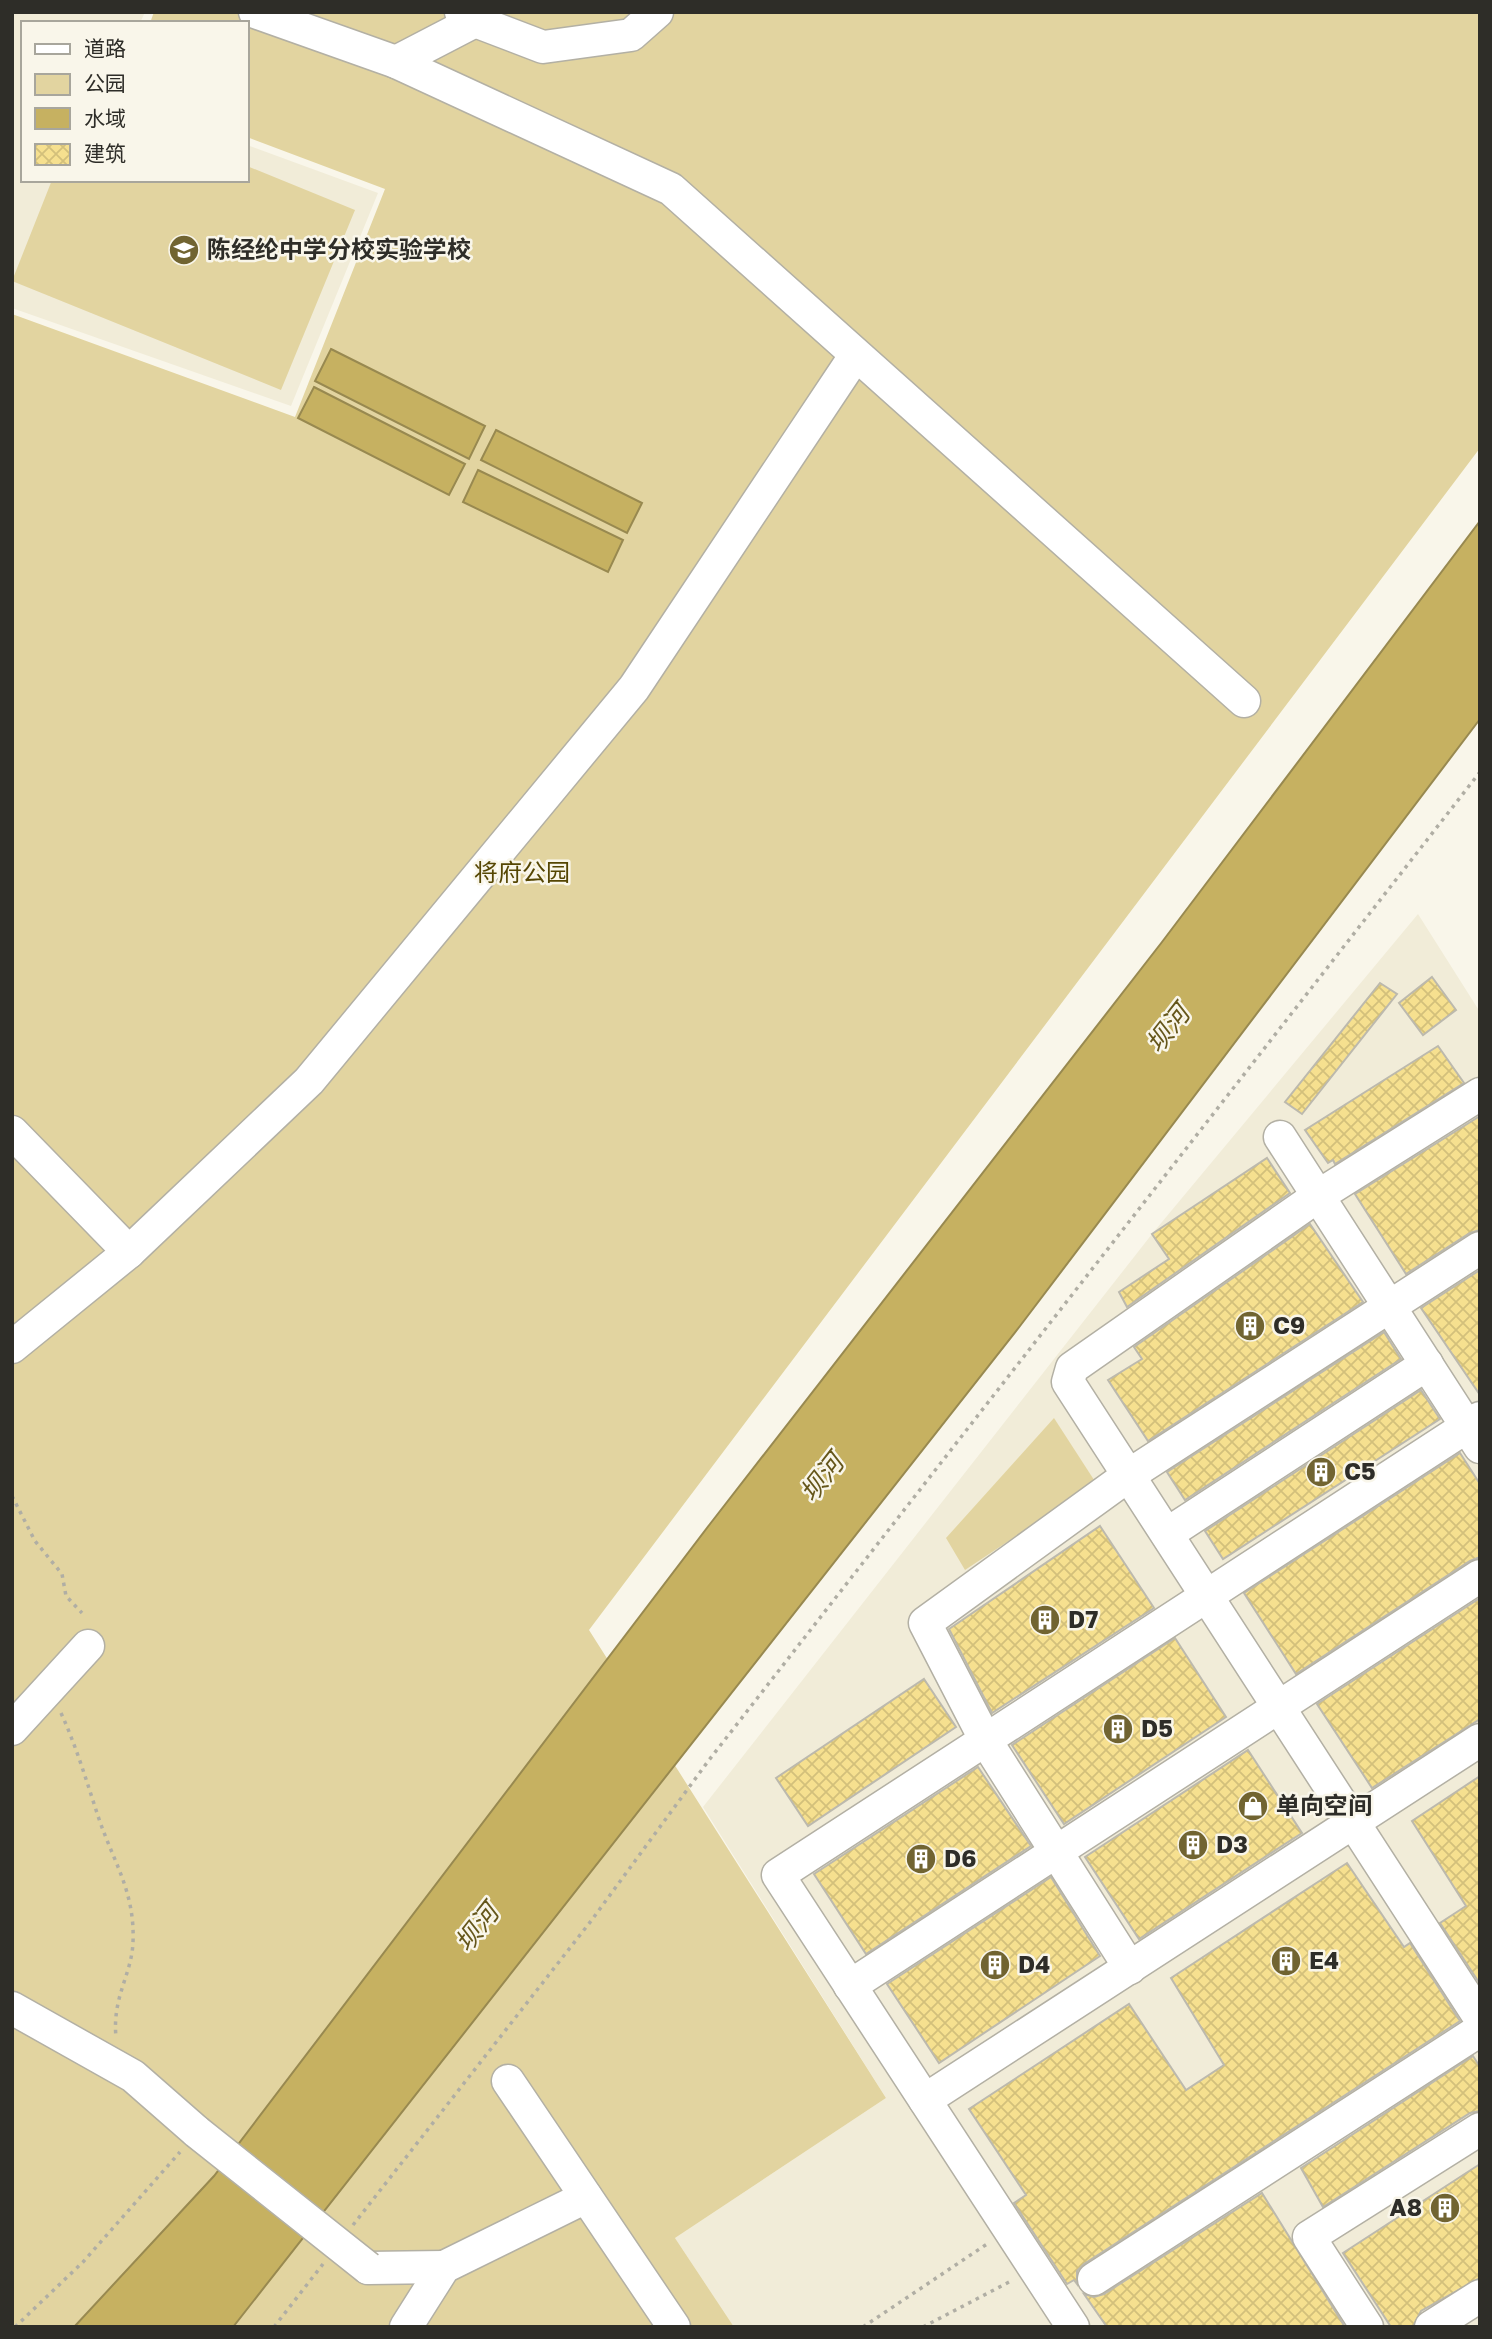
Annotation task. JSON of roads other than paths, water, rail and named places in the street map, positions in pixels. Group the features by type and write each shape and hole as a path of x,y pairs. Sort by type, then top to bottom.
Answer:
{"lane":[{"path":"255,12 396,62 671,189 1244,701"},
{"path":"396,62 468,17 543,47 631,35 657,12"},
{"path":"12,1347 129,1252 309,1081 634,688 855,356"},
{"path":"1480,1094 1318,1196 1072,1368 1068,1382 1480,2018"},
{"path":"12,1132 129,1252"},
{"path":"1073,2327 778,1875 1207,1598 1476,1431 1427,1364 1280,1137"},
{"path":"1130,1968 986,1741 925,1623 1129,1475 1480,1248"},
{"path":"1167,1534 1427,1364"},
{"path":"850,1986 1480,1576"},
{"path":"12,1728 88,1646"},
{"path":"925,2100 1480,1740"},
{"path":"12,2008 133,2076 197,2132 369,2268 444,2267 586,2196"},
{"path":"1094,2279 1480,2030"},
{"path":"509,2081 674,2327"},
{"path":"1367,2327 1309,2237 1480,2129"},
{"path":"406,2327 444,2267"},
{"path":"1431,2327 1480,2296"}],"water":[{"path":"331,349 485,426 469,459 315,381"},
{"path":"314,387 465,464 449,495 298,418"},
{"path":"496,430 642,503 627,533 481,460"},
{"path":"478,470 623,540 608,572 463,502"},
{"name":"坝河","path":"1480,521 1480,719 1020,1326 233,2327 74,2327 214,2176 710,1524 1162,942"}],"place":[{"name":"陈经纶中学分校实验学校","path":"184,250"},
{"name":"C9","path":"1250,1326"},
{"name":"C5","path":"1321,1472"},
{"name":"D7","path":"1045,1620"},
{"name":"D5","path":"1118,1729"},
{"name":"单向空间","path":"1253,1806"},
{"name":"D3","path":"1193,1845"},
{"name":"D6","path":"921,1859"},
{"name":"E4","path":"1286,1961"},
{"name":"D4","path":"995,1965"},
{"name":"A8","path":"1445,2208"}],"park label":[{"name":"将府公园","path":"522,873"}]}
